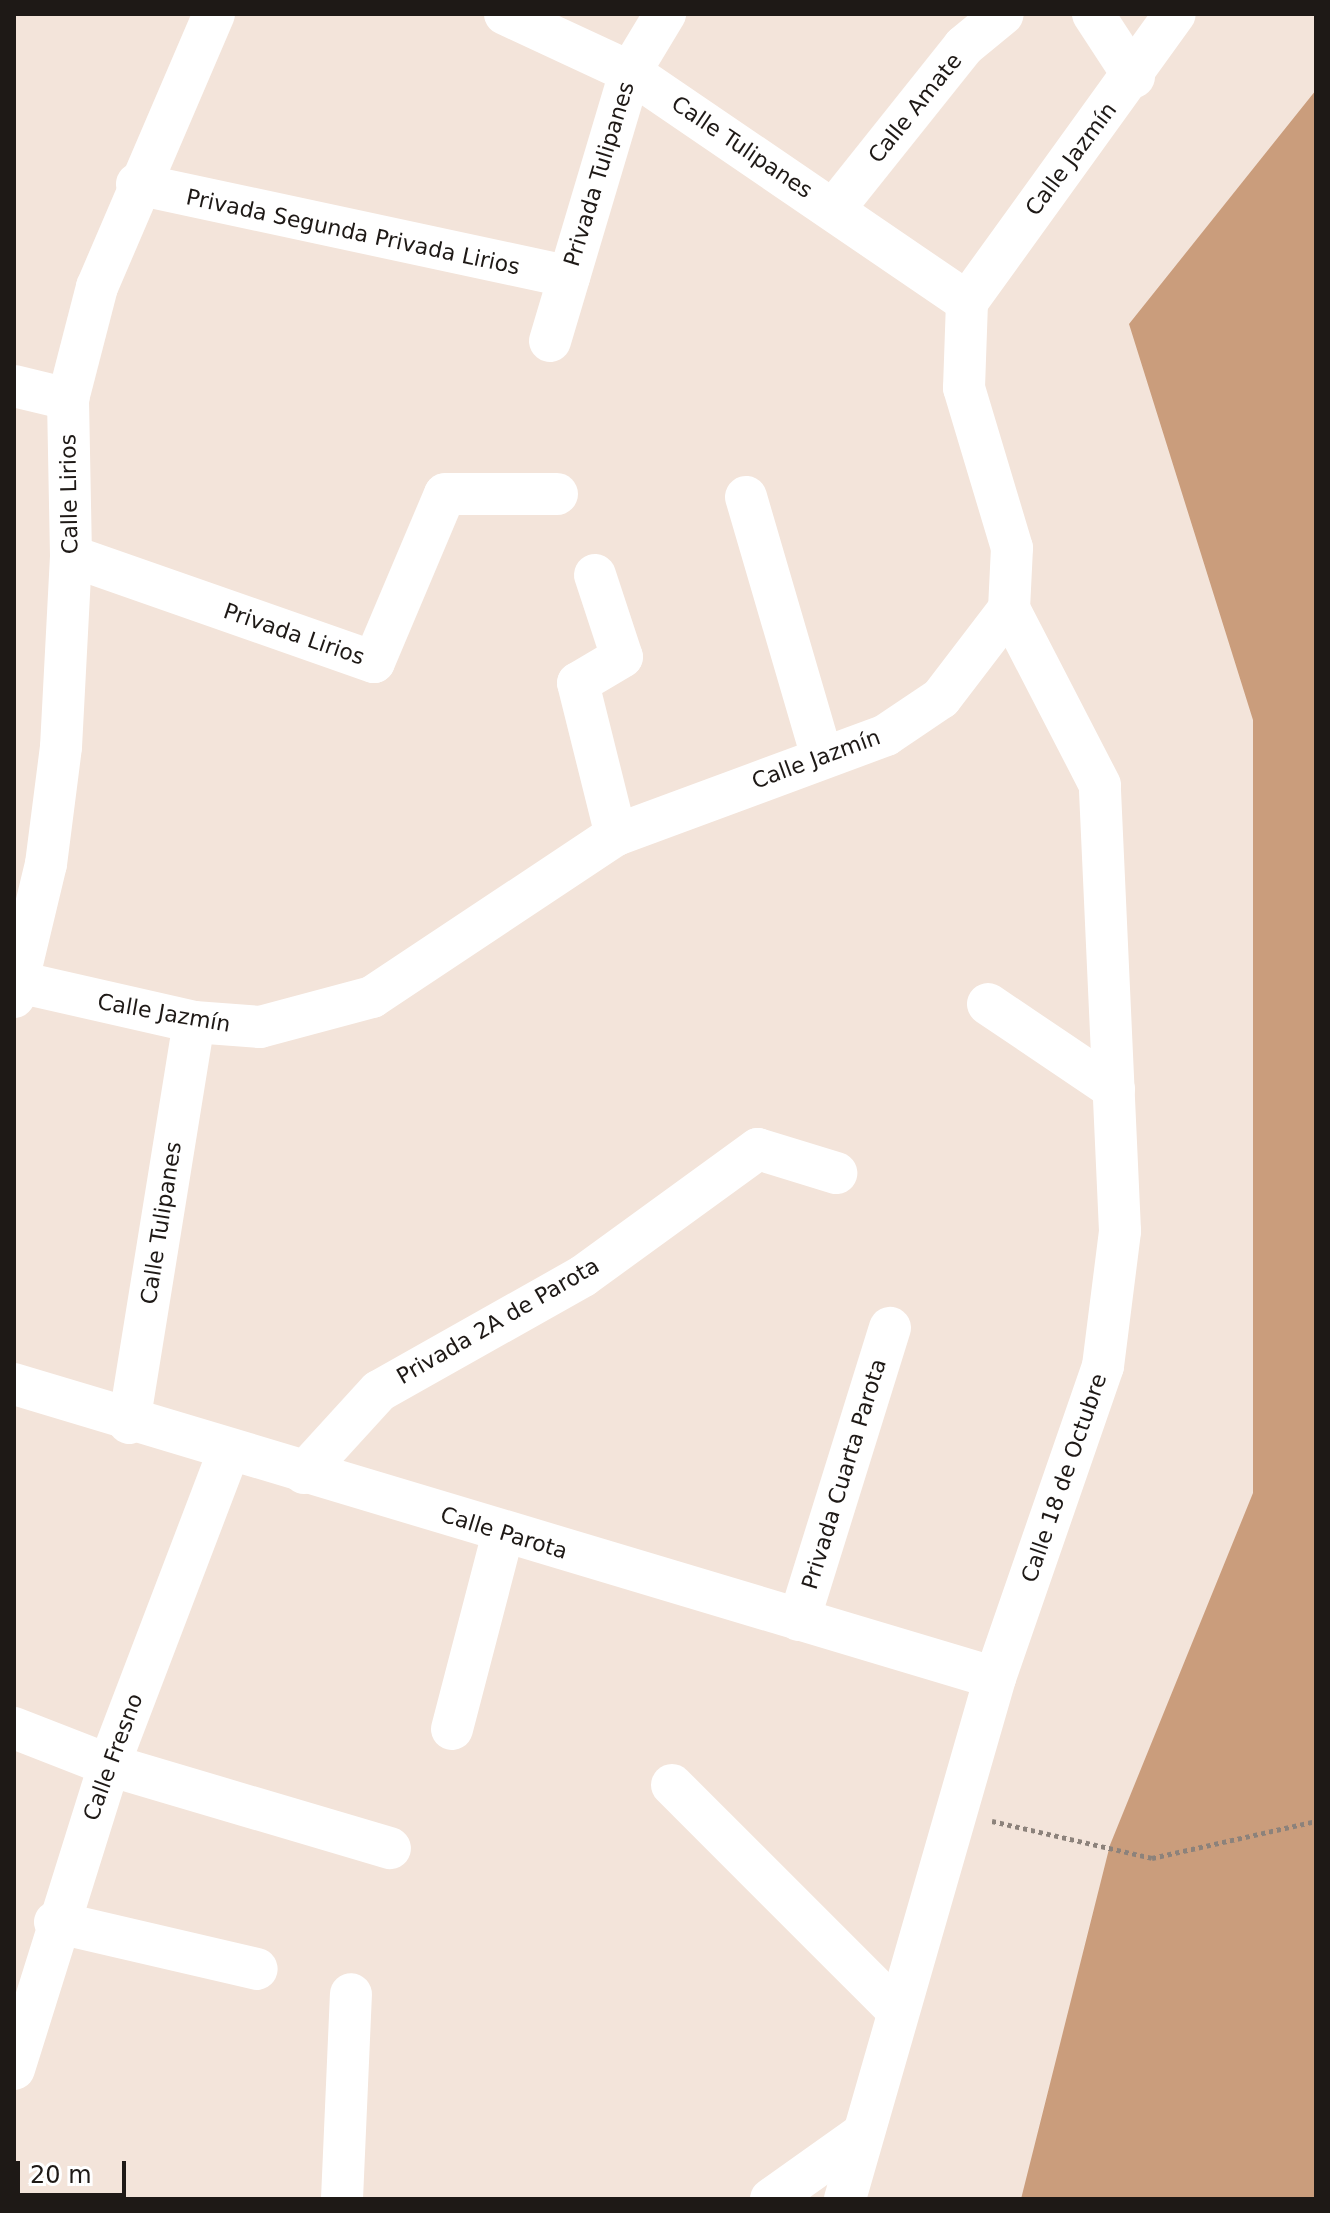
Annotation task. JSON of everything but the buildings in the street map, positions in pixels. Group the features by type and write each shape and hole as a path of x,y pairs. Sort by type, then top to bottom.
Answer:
{"street":[{"name":"Calle Lirios","path":"16,988 61,747 71,556 68,399 97,287 137,184 214,14"},
{"name":"Calle Tulipanes","path":"505,14 550,22 630,72 967,302"},
{"name":"Privada Tulipanes","path":"550,341 630,72 665,14"},
{"name":"Calle Amate","path":"834,209 964,46 1003,14"},
{"path":"1093,14 1134,77"},
{"name":"Calle Jazmín","path":"967,302 1134,77 1175,14"},
{"name":"Privada Segunda Privada Lirios","path":"137,184 569,277"},
{"path":"967,302 964,388 1012,548 1009,609"},
{"path":"14,386 68,399"},
{"name":"Privada Lirios","path":"71,556 374,662 445,494 557,494"},
{"path":"746,497 822,757"},
{"path":"595,575 622,657 578,683 616,835"},
{"name":"Calle Jazmín","path":"16,988 194,1022 260,1027 372,997 616,835 886,735 941,698 1009,609"},
{"name":"Calle 18 de Octubre","path":"845,2199 896,2009 995,1678 1103,1366 1120,1231 1100,785 1009,609"},
{"path":"988,1004 1114,1089"},
{"name":"Calle Tulipanes","path":"129,1423 194,1022"},
{"name":"Privada 2A de Parota","path":"304,1473 379,1391 583,1276 758,1149 836,1173"},
{"name":"Privada Cuarta Parota","path":"799,1620 890,1328"},
{"name":"Calle Parota","path":"14,1384 129,1423 995,1678"},
{"name":"Calle Fresno","path":"14,2069 55,1922 109,1765 229,1451"},
{"path":"452,1729 503,1533"},
{"path":"14,1728 109,1765 390,1848"},
{"path":"672,1785 896,2009"},
{"path":"55,1922 257,1969"},
{"path":"342,2199 351,1994"},
{"path":"771,2199 861,2135"}],"path":[{"path":"956,1812 1152,1858 1316,1821"}],"shaded area":[{"path":"1316,90 1316,2199 1021,2199 1110,1845 1253,1493 1253,720 1129,324"}]}
